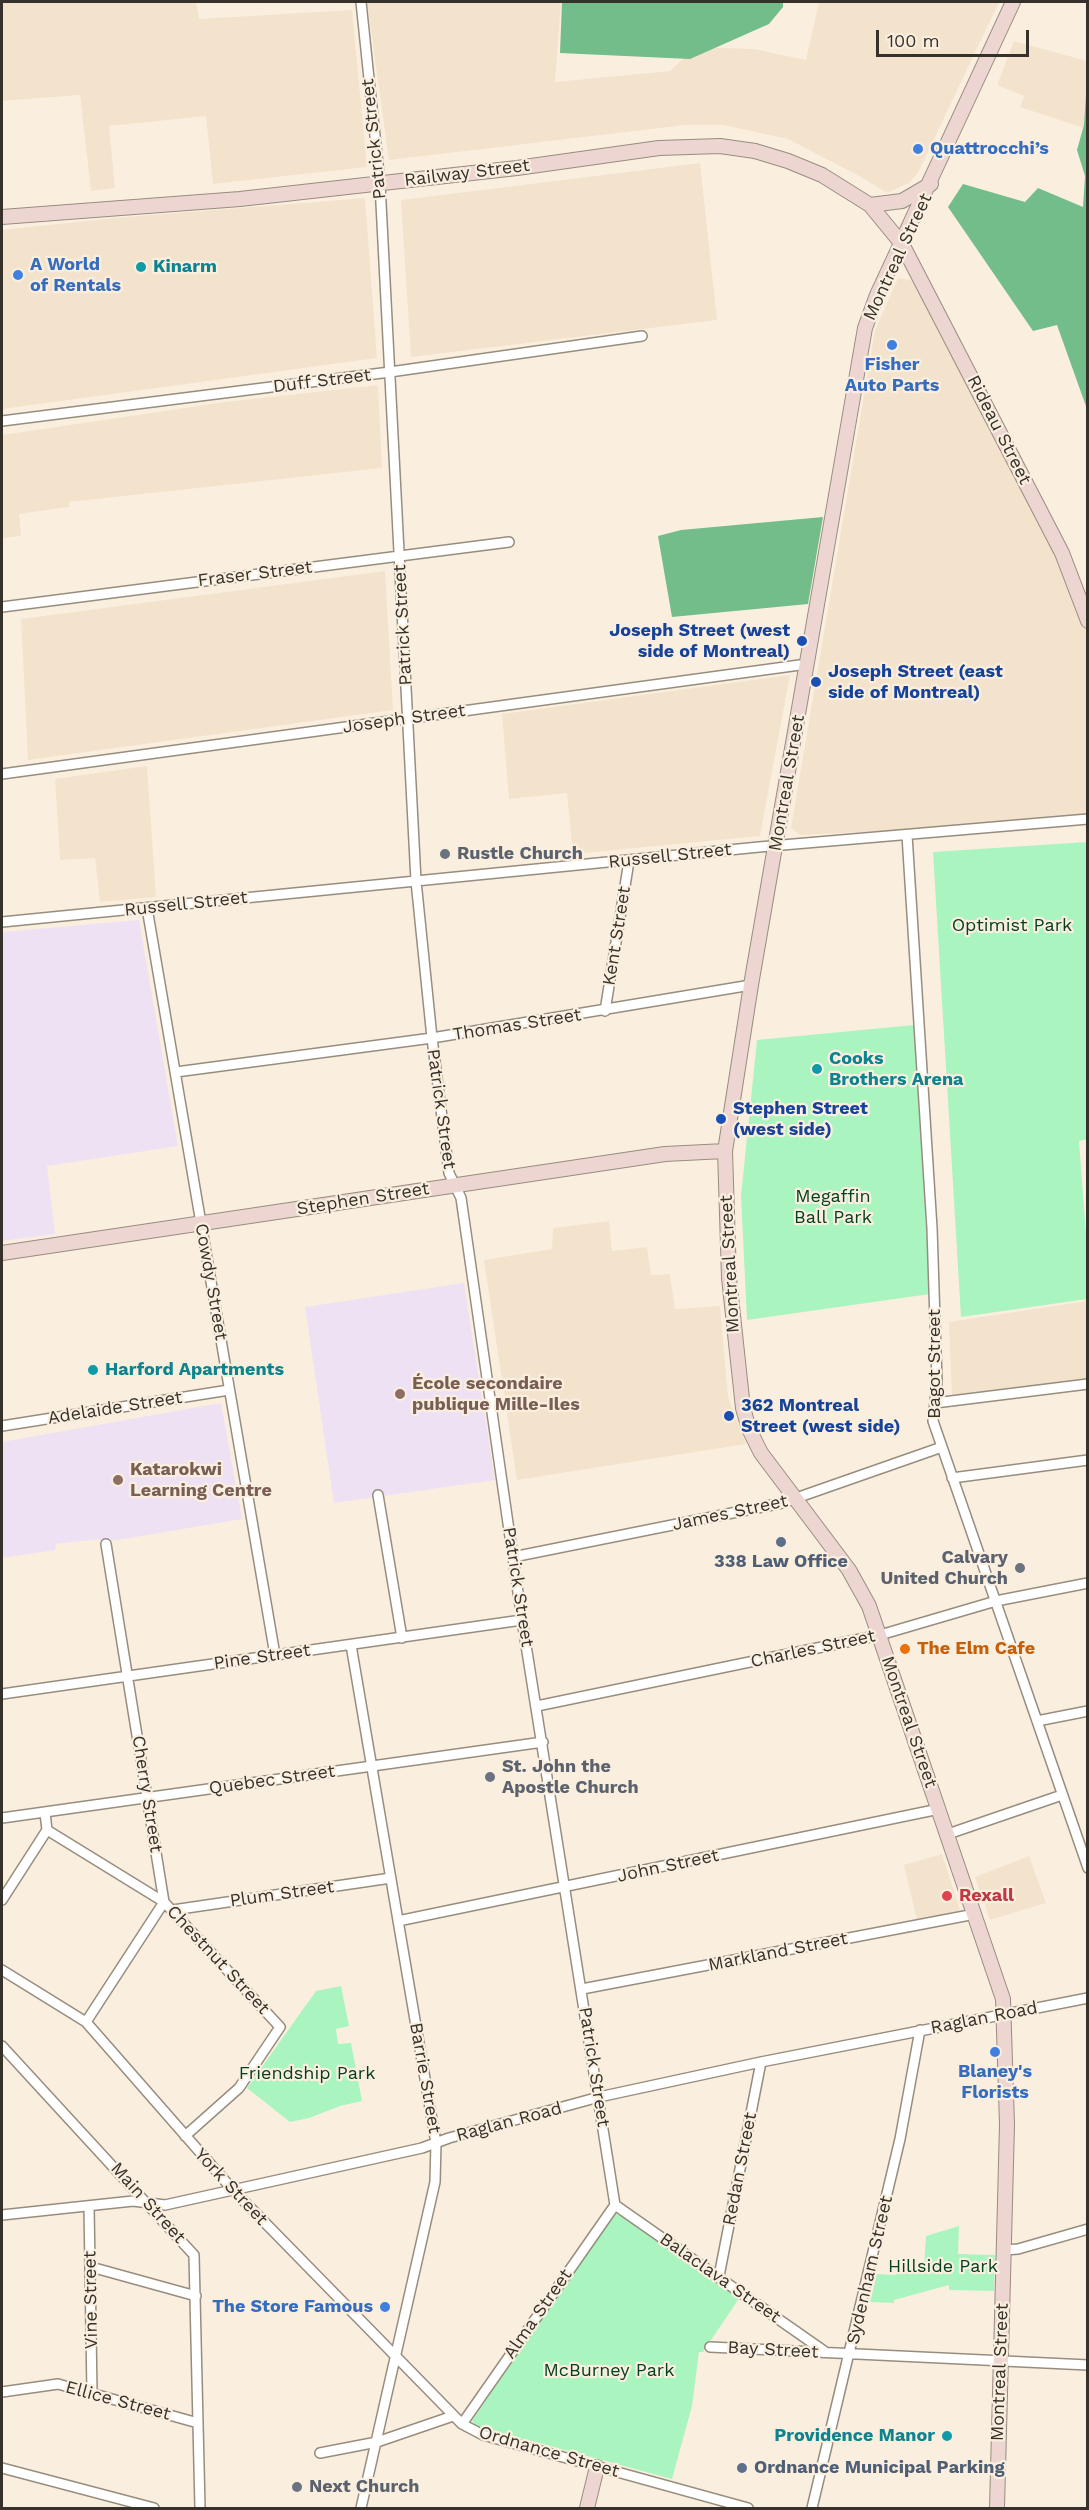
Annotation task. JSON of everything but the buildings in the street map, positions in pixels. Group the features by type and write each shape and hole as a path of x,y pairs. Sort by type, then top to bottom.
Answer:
{"main road":[{"name":"Montreal Street","path":"997,2508 1007,2125 1005,2013 975,1914 869,1606 849,1570 761,1453 749,1429 743,1408 729,1278 725,1151 751,985 865,328 877,294 931,184 1014,2"},
{"name":"Railway Street","path":"2,217 240,199 380,184 659,148 720,146 756,151 822,175 870,205 902,244"},
{"path":"870,205 902,201 931,184"},
{"name":"Rideau Street","path":"902,244 1062,553 1088,621"},
{"name":"Stephen Street","path":"2,1252 665,1154 725,1151"},
{"path":"587,2508 597,2467"}],"street":[{"name":"Patrick Street","path":"361,2 380,184 416,881 432,1038 449,1173 461,1197 522,1620 615,2205"},
{"name":"Duff Street","path":"2,421 390,372 642,336"},
{"name":"Fraser Street","path":"2,607 509,542"},
{"name":"Joseph Street","path":"2,774 807,664"},
{"name":"Russell Street","path":"2,922 776,846 1088,819"},
{"name":"Bagot Street","path":"907,835 932,1228 937,1382 933,1421 1087,1866"},
{"name":"Kent Street","path":"605,1011 629,861"},
{"name":"Cowdy Street","path":"147,908 275,1655"},
{"name":"Thomas Street","path":"176,1072 432,1038 751,985"},
{"path":"935,1403 1088,1384"},
{"name":"Adelaide Street","path":"2,1426 229,1390"},
{"name":"James Street","path":"513,1557 794,1499 942,1448"},
{"path":"952,1478 1088,1460"},
{"path":"378,1496 402,1638"},
{"name":"Cherry Street","path":"106,1544 164,1902"},
{"name":"Charles Street","path":"537,1706 880,1635 996,1601 1088,1583"},
{"name":"Pine Street","path":"2,1694 522,1620"},
{"name":"Barrie Street","path":"351,1645 436,2143 435,2182 361,2508"},
{"path":"1037,1720 1088,1711"},
{"name":"Quebec Street","path":"2,1818 543,1742"},
{"path":"948,1834 1062,1795"},
{"name":"John Street","path":"398,1921 939,1809"},
{"path":"2,1900 47,1830 45,1813"},
{"name":"Chestnut Street","path":"47,1830 164,1902 280,2027 239,2088 185,2136"},
{"name":"Plum Street","path":"173,1910 391,1878"},
{"path":"86,2022 164,1902"},
{"name":"Markland Street","path":"582,1989 975,1914"},
{"name":"York Street","path":"2,1970 86,2022 232,2190 453,2416"},
{"name":"Raglan Road","path":"2,2215 133,2201 165,2205 436,2143 599,2097 920,2030 1088,1998"},
{"name":"Sydenham Street","path":"812,2508 900,2139 920,2030"},
{"name":"Main Street","path":"2,2046 194,2255 200,2508"},
{"name":"Redan Street","path":"719,2276 762,2062"},
{"name":"Balaclava Street","path":"615,2205 825,2352"},
{"name":"Alma Street","path":"462,2424 615,2205"},
{"name":"Vine Street","path":"89,2206 92,2393"},
{"path":"1004,2250 1018,2249 1088,2229"},
{"path":"91,2267 196,2296"},
{"name":"Bay Street","path":"710,2347 1088,2365"},
{"name":"Ellice Street","path":"2,2392 58,2384 198,2423"},
{"path":"320,2453 377,2442 453,2416"},
{"name":"Ordnance Street","path":"453,2416 462,2424 483,2435 748,2508"},
{"path":"2,2468 148,2508"}],"shaded area":[{"path":"2,2 196,2 199,19 352,10 367,167 213,184 206,116 109,126 115,188 91,191 80,95 2,101"},
{"path":"367,2 561,2 555,82 670,71 695,47 754,49 806,60 819,2 999,2 918,173 909,183 887,193 788,139 723,125 686,125 389,160"},
{"path":"1014,41 1087,61 1087,129 1020,107 1024,96 997,85"},
{"path":"700,163 717,320 411,357 401,200"},
{"path":"365,198 377,358 2,409 2,230 114,218"},
{"path":"898,278 912,280 1005,448 1066,577 1087,632 1087,821 801,835 791,828 875,330"},
{"path":"378,385 382,468 69,502 69,507 19,514 21,536 2,538 2,435 225,402"},
{"path":"385,571 393,710 28,760 21,619"},
{"path":"790,675 760,836 573,854 567,793 509,799 502,714"},
{"path":"147,766 156,897 100,902 95,858 60,860 55,779"},
{"path":"139,920 178,1146 47,1166 55,1234 2,1241 2,932"},
{"path":"609,1221 612,1251 647,1247 651,1275 670,1274 675,1309 720,1306 728,1397 746,1444 517,1480 484,1260 552,1249 553,1228"},
{"name":"École secondaire publique Mille-Iles","path":"464,1283 495,1480 334,1503 305,1307"},
{"path":"1087,1301 1087,1379 952,1397 949,1322"},
{"name":"Katarokwi Learning Centre","path":"221,1403 242,1519 118,1540 101,1542 99,1539 56,1544 55,1550 2,1558 2,1442"},
{"path":"942,1854 960,1910 917,1921 904,1865"},
{"path":"1029,1856 1046,1903 990,1920 975,1877"}],"green space":[{"path":"562,2 783,2 783,7 769,24 690,59 560,53"},
{"path":"1087,80 1087,409 1057,325 1033,331 948,207 963,184 1025,202 1038,188 1083,207 1085,176 1077,150 1084,125"},
{"path":"823,517 808,604 672,617 658,536 681,530"},
{"name":"Optimist Park","path":"1087,842 1088,1139 1079,1141 1087,1248 1087,1299 961,1317 933,852"},
{"name":"Megaffin Ball Park","path":"914,1025 930,1294 747,1320 741,1196 757,1040"},
{"name":"Friendship Park","path":"341,1986 349,2026 336,2029 338,2044 351,2043 362,2101 290,2122 247,2088 316,1991"},
{"name":"McBurney Park","path":"614,2214 625,2217 740,2297 703,2352 699,2352 692,2406 672,2479 476,2426 472,2421"},
{"name":"Hillside Park","path":"959,2226 958,2254 995,2255 994,2291 949,2290 949,2285 894,2300 894,2303 870,2302 877,2274 894,2275 924,2266 926,2236"}],"place":[{"name":"Quattrocchi’s","path":"918,149"},
{"name":"Kinarm","path":"141,267"},
{"name":"A World of Rentals","path":"18,275"},
{"name":"Fisher Auto Parts","path":"892,345"},
{"name":"Joseph Street (west side of Montreal)","path":"802,641"},
{"name":"Joseph Street (east side of Montreal)","path":"816,682"},
{"name":"Rustle Church","path":"445,854"},
{"name":"Cooks Brothers Arena","path":"817,1069"},
{"name":"Stephen Street (west side)","path":"721,1119"},
{"name":"Harford Apartments","path":"93,1370"},
{"name":"École secondaire publique Mille-Iles","path":"400,1394"},
{"name":"362 Montreal Street (west side)","path":"729,1416"},
{"name":"Katarokwi Learning Centre","path":"118,1480"},
{"name":"338 Law Office","path":"781,1542"},
{"name":"Calvary United Church","path":"1020,1568"},
{"name":"The Elm Cafe","path":"905,1649"},
{"name":"St. John the Apostle Church","path":"490,1777"},
{"name":"Rexall","path":"947,1896"},
{"name":"Blaney's Florists","path":"995,2052"},
{"name":"The Store Famous","path":"385,2307"},
{"name":"Providence Manor","path":"947,2436"},
{"name":"Ordnance Municipal Parking","path":"742,2468"},
{"name":"Next Church","path":"297,2487"}]}
